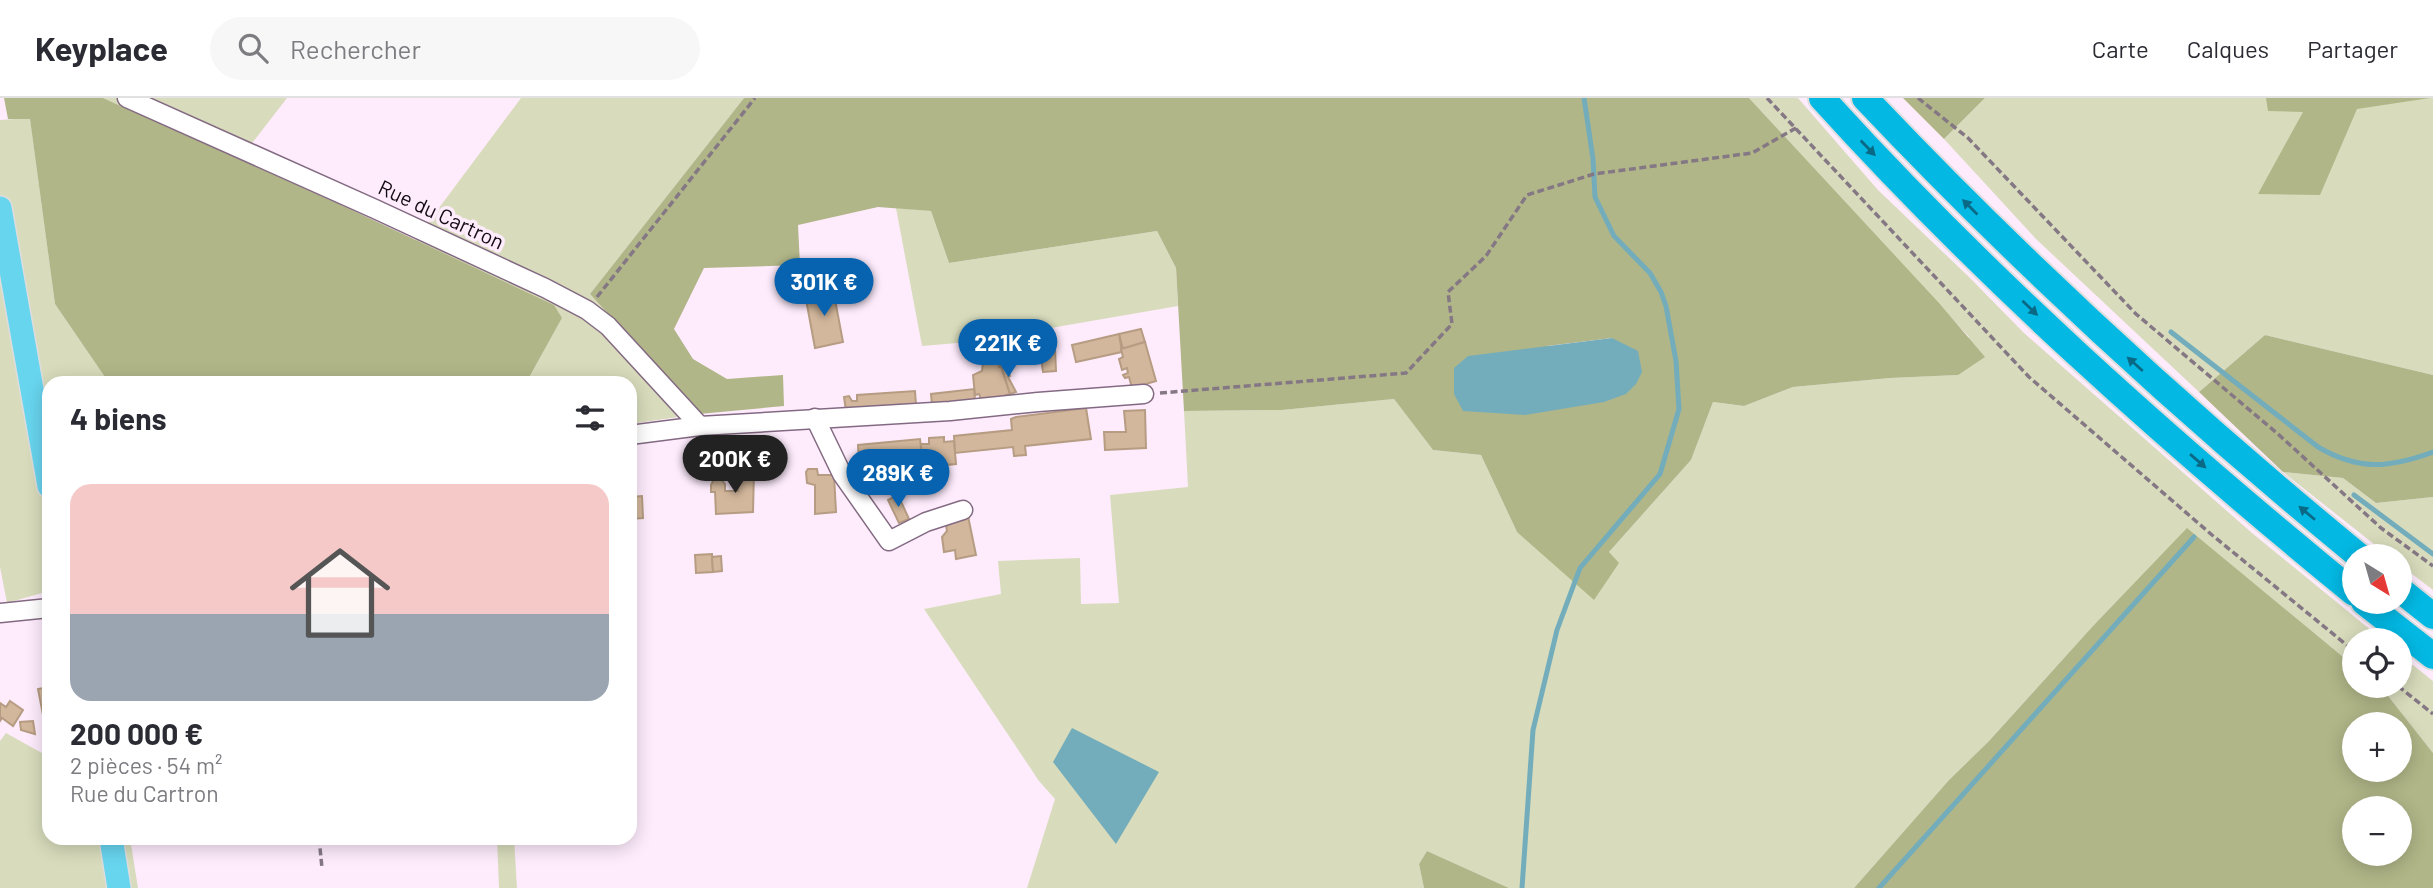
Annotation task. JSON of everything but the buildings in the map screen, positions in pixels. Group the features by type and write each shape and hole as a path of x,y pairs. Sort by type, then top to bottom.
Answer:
{"highway":[{"path":"1822,98 1947,228 2069,345 2254,510 2342,583"},
{"path":"1865,98 2076,310 2253,469 2344,544"},
{"path":"2412,599 2433,616"},
{"path":"2379,614 2433,656"}],"main road":[{"path":"0,208 42,446"},
{"path":"112,845 120,888"}],"street":[{"name":"Rue du Cartron","path":"127,98 375,209 587,310 608,326 700,426"},
{"path":"637,434 700,426 950,411 1038,401 1144,394"},
{"path":"815,418 842,474 890,541 926,522 963,510"},
{"path":"0,613 42,609"}],"path":[{"path":"587,310 755,98"},
{"path":"1767,98 2029,377 2212,536 2342,640"},
{"path":"1918,98 1968,138 2136,314 2278,434 2381,528 2433,566"},
{"path":"1144,394 1406,373 1452,324 1448,292 1486,256 1527,195 1594,174 1752,153 1796,128"},
{"path":"2412,697 2433,714"},
{"path":"320,845 322,868"}],"green space":[{"path":"4,98 103,98 337,203 554,305 562,318 530,376 104,376 55,304 30,119 8,119"},
{"path":"103,98 287,98 239,160"},
{"path":"521,98 744,98 590,294 699,414 637,423 637,376 530,376 562,318 415,240"},
{"path":"744,98 1749,98 1939,303 1985,357 1958,375 1793,387 1744,406 1713,402 1691,460 1609,552 1619,563 1594,600 1517,532 1481,455 1433,450 1394,399 1282,410 1184,411 1176,268 1157,231 949,263 931,211 878,207 798,225 800,265 704,268 674,329 693,359 727,379 783,375 784,406 699,414 590,294","holes":["1612,338 1636,384 1547,346"]},
{"path":"1749,98 1798,98 1878,190 2024,333 2252,533 2342,607 2342,614 2351,614 2368,628 2342,628 2342,656 2187,529 2092,627 1989,741 1949,780 1854,888 1509,888 1427,851 1419,864 1424,888 1027,888 1055,799 1039,781 924,609 1001,594 998,561 1080,558 1081,604 1119,603 1110,495 1188,487 1184,411 1282,410 1394,399 1433,450 1481,455 1517,532 1609,552 1691,460 1713,402 1744,406 1793,387 1958,375 1969,337"},
{"path":"1903,98 1985,98 1944,139"},
{"path":"1985,98 2433,98 2433,375 2265,335 2199,392 2036,239 1944,139"},
{"path":"2266,98 2430,98 2357,109 2320,195 2258,194 2303,112 2268,111"},
{"path":"30,118 55,304 104,376 42,376 42,593 7,603 0,567 0,120"},
{"path":"896,208 931,211 949,263 1157,231 1176,268 1178,306 969,342 922,346"},
{"path":"2265,335 2433,375 2433,497 2376,503 2343,478 2283,472 2199,392"},
{"path":"2283,472 2343,478 2376,503 2433,497 2433,590 2412,574 2412,544 2374,544"},
{"path":"2187,528 2342,656 2342,698 2390,698 2401,712 2342,712 2342,782 2412,782 2412,726 2433,753 2433,888 1854,888 1949,780 1989,741 2092,627"},
{"path":"2412,664 2433,681 2433,753 2412,726 2412,712 2401,712 2390,698 2412,698"},
{"path":"6,733 42,753 42,845 131,845 138,888 0,888 0,741"},
{"path":"497,845 514,845 517,888 499,888"},
{"path":"1427,851 1509,888 1424,888 1419,864"}],"water":[{"path":"1612,338 1638,351 1642,372 1636,384 1626,394 1604,402 1525,415 1463,411 1454,394 1454,368 1468,356"},
{"path":"1072,728 1159,772 1116,844 1053,762"}],"waterway":[{"path":"1522,888 1533,730 1557,630 1580,568 1660,474 1679,409 1676,361 1661,292 1650,273 1614,236 1595,197 1593,159 1584,98"},
{"path":"2171,332 2318,447 2333,455 2361,463 2388,464 2433,452"},
{"path":"2354,495 2433,554"},
{"path":"1879,888 2194,537"}]}
